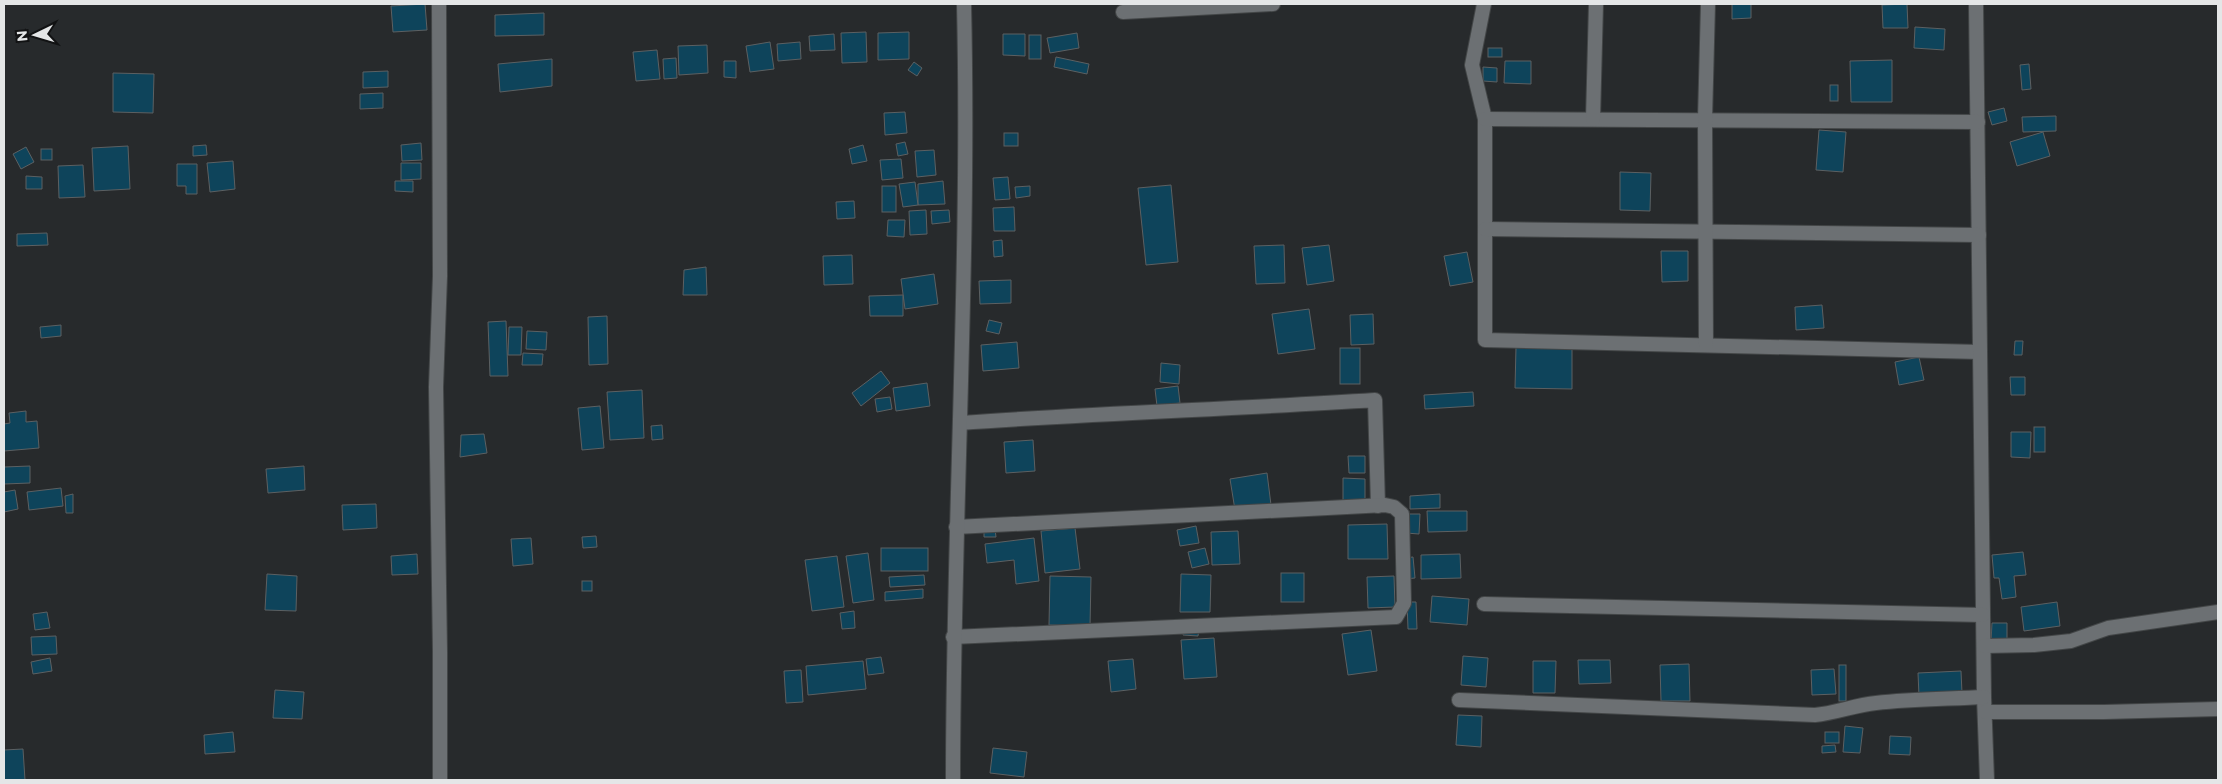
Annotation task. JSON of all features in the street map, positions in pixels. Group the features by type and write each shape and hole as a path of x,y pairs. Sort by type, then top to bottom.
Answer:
{"street":[{"path":"439,4 440,266 436,387 440,780"},
{"path":"953,780 953,637 960,423 966,56 964,4"},
{"path":"1122,12 1273,4"},
{"path":"1484,4 1472,65 1485,119 1485,340 1980,352"},
{"path":"1593,119 1596,4"},
{"path":"1706,346 1705,119 1708,4"},
{"path":"1976,4 1984,697 1987,780"},
{"path":"1485,119 1978,122"},
{"path":"1485,229 1979,235"},
{"path":"960,423 1079,414 1375,400 1378,506"},
{"path":"953,637 1396,617 1404,603 1402,514 1394,507 1378,506 956,528"},
{"path":"1484,604 1983,615"},
{"path":"1984,646 2034,645 2072,641 2108,628 2218,612"},
{"path":"1460,700 1815,715 1835,713 1854,706 1875,702 1984,697"},
{"path":"1985,712 2104,712 2218,709"}],"building":[{"path":"425,4 427,30 393,32 391,6"},
{"path":"1732,4 1751,4 1751,18 1732,19"},
{"path":"1907,4 1908,28 1883,28 1882,5"},
{"path":"544,13 544,35 495,36 495,15"},
{"path":"1915,27 1945,29 1944,50 1914,48"},
{"path":"866,32 867,62 842,63 841,33"},
{"path":"909,32 909,59 878,60 878,33"},
{"path":"1077,33 1079,48 1050,53 1047,38"},
{"path":"834,34 835,50 810,51 809,36"},
{"path":"1003,34 1025,34 1025,56 1003,55"},
{"path":"1029,35 1041,35 1041,59 1029,59"},
{"path":"770,42 774,69 750,72 746,46"},
{"path":"800,42 801,59 778,61 777,44"},
{"path":"707,45 708,73 679,75 678,46"},
{"path":"1488,48 1502,48 1502,57 1488,57"},
{"path":"657,50 660,79 636,81 633,52"},
{"path":"1056,57 1089,64 1087,74 1054,67"},
{"path":"676,58 677,78 664,79 663,59"},
{"path":"552,59 552,86 500,92 498,64"},
{"path":"1892,60 1892,102 1851,102 1850,61"},
{"path":"724,61 736,61 736,78 724,77"},
{"path":"1505,61 1531,61 1531,84 1504,83"},
{"path":"914,62 922,68 917,76 908,70"},
{"path":"2029,64 2031,89 2022,90 2020,65"},
{"path":"1483,67 1497,68 1497,82 1483,81"},
{"path":"388,71 388,87 363,88 363,72"},
{"path":"113,73 154,74 153,113 113,112"},
{"path":"1830,85 1838,85 1838,101 1830,101"},
{"path":"383,93 383,108 360,109 360,94"},
{"path":"2004,108 2007,121 1992,125 1988,112"},
{"path":"905,112 907,133 885,135 884,113"},
{"path":"2056,116 2056,131 2023,132 2022,117"},
{"path":"1819,130 1846,132 1843,172 1816,170"},
{"path":"2043,132 2050,156 2017,166 2010,142"},
{"path":"1004,133 1018,133 1018,146 1004,146"},
{"path":"905,142 908,154 898,156 896,144"},
{"path":"421,143 422,160 402,161 401,145"},
{"path":"206,145 207,155 193,156 193,146"},
{"path":"863,145 867,161 852,164 849,149"},
{"path":"128,146 130,189 94,191 92,148"},
{"path":"26,147 34,162 21,169 13,154"},
{"path":"41,149 52,149 52,160 41,160"},
{"path":"934,150 936,175 917,177 915,151"},
{"path":"901,159 903,178 882,180 880,160"},
{"path":"233,161 235,189 210,192 207,163"},
{"path":"401,163 421,163 421,179 401,180"},
{"path":"177,164 197,164 197,194 186,194 186,186 177,186"},
{"path":"83,165 85,197 59,198 58,166"},
{"path":"1620,172 1651,173 1650,211 1620,210"},
{"path":"26,176 42,177 42,189 26,189"},
{"path":"1008,177 1010,199 995,200 993,178"},
{"path":"395,181 413,181 413,192 395,191"},
{"path":"943,181 945,204 918,205 918,184"},
{"path":"915,182 918,205 903,207 899,184"},
{"path":"1171,185 1178,262 1146,265 1138,188"},
{"path":"882,186 896,186 896,212 882,212"},
{"path":"1030,186 1030,196 1016,198 1015,187"},
{"path":"854,201 855,218 837,219 836,202"},
{"path":"1014,207 1015,231 994,231 993,208"},
{"path":"926,210 927,234 910,235 909,211"},
{"path":"949,210 950,222 932,224 931,211"},
{"path":"888,220 905,220 904,237 887,236"},
{"path":"47,233 48,245 17,246 17,234"},
{"path":"1002,240 1003,256 994,257 993,241"},
{"path":"1284,245 1285,283 1256,284 1254,246"},
{"path":"1329,245 1334,281 1307,285 1302,248"},
{"path":"1661,251 1688,251 1688,281 1662,282"},
{"path":"1467,252 1473,282 1450,286 1444,256"},
{"path":"852,255 853,284 824,285 823,256"},
{"path":"706,267 707,295 683,295 684,270"},
{"path":"934,274 938,304 905,309 901,279"},
{"path":"1011,280 1011,303 980,304 979,281"},
{"path":"903,295 903,316 870,316 869,296"},
{"path":"1822,305 1824,328 1796,330 1795,307"},
{"path":"1309,309 1315,349 1278,354 1272,314"},
{"path":"1373,314 1374,344 1351,345 1350,315"},
{"path":"607,316 608,364 589,365 588,317"},
{"path":"989,320 1002,323 999,334 986,331"},
{"path":"506,321 508,376 490,376 488,322"},
{"path":"61,325 61,336 41,338 40,327"},
{"path":"509,327 522,327 521,355 508,355"},
{"path":"527,331 547,332 546,350 526,349"},
{"path":"2015,341 2023,341 2022,355 2014,355"},
{"path":"1017,342 1019,368 983,371 981,345"},
{"path":"1516,347 1572,348 1572,389 1515,388"},
{"path":"1340,348 1360,348 1360,384 1340,384"},
{"path":"523,353 543,354 542,365 522,365"},
{"path":"1919,357 1924,380 1899,385 1895,362"},
{"path":"1161,363 1180,365 1179,384 1160,382"},
{"path":"881,371 890,383 861,406 852,393"},
{"path":"2010,377 2025,377 2025,395 2011,395"},
{"path":"927,383 930,406 896,411 893,388"},
{"path":"1178,386 1180,403 1157,406 1155,389"},
{"path":"642,390 644,438 610,440 607,392"},
{"path":"1473,392 1474,406 1425,409 1424,395"},
{"path":"890,397 892,409 877,412 875,399"},
{"path":"600,406 604,448 582,450 578,408"},
{"path":"26,411 26,422 37,421 39,448 4,451 4,424 10,423 9,413"},
{"path":"662,425 663,439 652,440 651,426"},
{"path":"2034,427 2045,427 2045,452 2034,452"},
{"path":"2011,432 2031,432 2030,458 2011,457"},
{"path":"484,434 487,453 460,457 461,435"},
{"path":"1033,440 1035,471 1006,473 1004,442"},
{"path":"1348,456 1365,456 1365,473 1349,473"},
{"path":"30,466 30,483 4,484 4,467"},
{"path":"304,466 305,490 268,493 266,469"},
{"path":"1267,473 1271,505 1235,510 1230,479"},
{"path":"1343,478 1365,479 1365,502 1343,501"},
{"path":"61,488 63,506 29,510 27,492"},
{"path":"15,490 18,509 4,512 4,492"},
{"path":"73,494 73,513 66,513 65,496"},
{"path":"1440,494 1440,508 1410,509 1410,496"},
{"path":"376,504 377,528 343,530 342,505"},
{"path":"1427,511 1467,511 1467,531 1428,532"},
{"path":"1407,514 1420,514 1419,534 1406,533"},
{"path":"1387,524 1388,559 1348,559 1348,525"},
{"path":"1196,526 1199,543 1180,546 1177,530"},
{"path":"1075,528 1080,569 1045,573 1041,531"},
{"path":"984,529 995,529 996,537 984,537"},
{"path":"1238,531 1240,564 1212,565 1211,532"},
{"path":"596,536 597,547 583,548 582,537"},
{"path":"531,538 533,564 513,566 511,539"},
{"path":"1034,538 1039,581 1016,584 1014,560 987,563 985,544"},
{"path":"881,548 928,548 928,571 881,571"},
{"path":"1205,548 1209,564 1192,568 1188,552"},
{"path":"2023,552 2026,575 2014,576 2016,597 2002,599 1999,578 1994,578 1992,555"},
{"path":"868,553 874,600 853,603 846,556"},
{"path":"417,554 418,574 392,575 391,556"},
{"path":"1460,554 1461,578 1421,579 1421,555"},
{"path":"837,556 844,607 812,611 805,560"},
{"path":"1413,557 1415,578 1405,579 1403,558"},
{"path":"1281,573 1304,573 1304,602 1281,602"},
{"path":"267,574 297,576 296,611 265,610"},
{"path":"1181,574 1211,575 1210,612 1180,612"},
{"path":"924,575 925,585 890,587 889,577"},
{"path":"1050,576 1091,577 1090,626 1049,625"},
{"path":"1394,576 1395,607 1368,608 1367,577"},
{"path":"582,581 592,581 592,591 582,591"},
{"path":"923,589 923,598 885,601 885,592"},
{"path":"1432,596 1469,599 1467,625 1430,622"},
{"path":"1407,602 1416,602 1417,629 1408,629"},
{"path":"2057,602 2060,626 2024,631 2021,607"},
{"path":"854,611 855,628 842,629 840,613"},
{"path":"47,612 50,628 35,630 33,614"},
{"path":"1992,623 2007,623 2007,642 1991,642"},
{"path":"1184,627 1199,628 1198,636 1183,635"},
{"path":"1371,630 1377,671 1348,675 1342,634"},
{"path":"56,636 57,654 32,655 31,637"},
{"path":"1214,638 1217,677 1184,679 1181,640"},
{"path":"1463,656 1488,658 1486,687 1461,685"},
{"path":"881,657 884,673 868,675 866,659"},
{"path":"50,658 52,671 33,674 31,662"},
{"path":"1133,659 1136,689 1111,692 1108,661"},
{"path":"1578,660 1610,660 1611,683 1579,684"},
{"path":"863,661 866,689 808,695 806,666"},
{"path":"1533,661 1556,661 1555,693 1533,693"},
{"path":"1689,664 1690,701 1661,701 1660,665"},
{"path":"1839,665 1846,665 1846,701 1839,701"},
{"path":"1834,669 1836,694 1812,695 1811,670"},
{"path":"801,670 803,702 786,703 784,671"},
{"path":"1961,671 1962,693 1919,696 1918,673"},
{"path":"275,690 304,692 302,719 273,718"},
{"path":"1458,715 1482,716 1481,747 1456,745"},
{"path":"1845,726 1863,728 1860,753 1843,752"},
{"path":"233,732 235,752 205,754 204,735"},
{"path":"1825,732 1839,732 1839,743 1825,743"},
{"path":"1890,736 1911,737 1910,755 1889,754"},
{"path":"1835,745 1836,752 1822,753 1822,746"},
{"path":"993,748 1027,752 1024,777 990,773"},
{"path":"23,749 25,780 4,780 4,750"}]}
